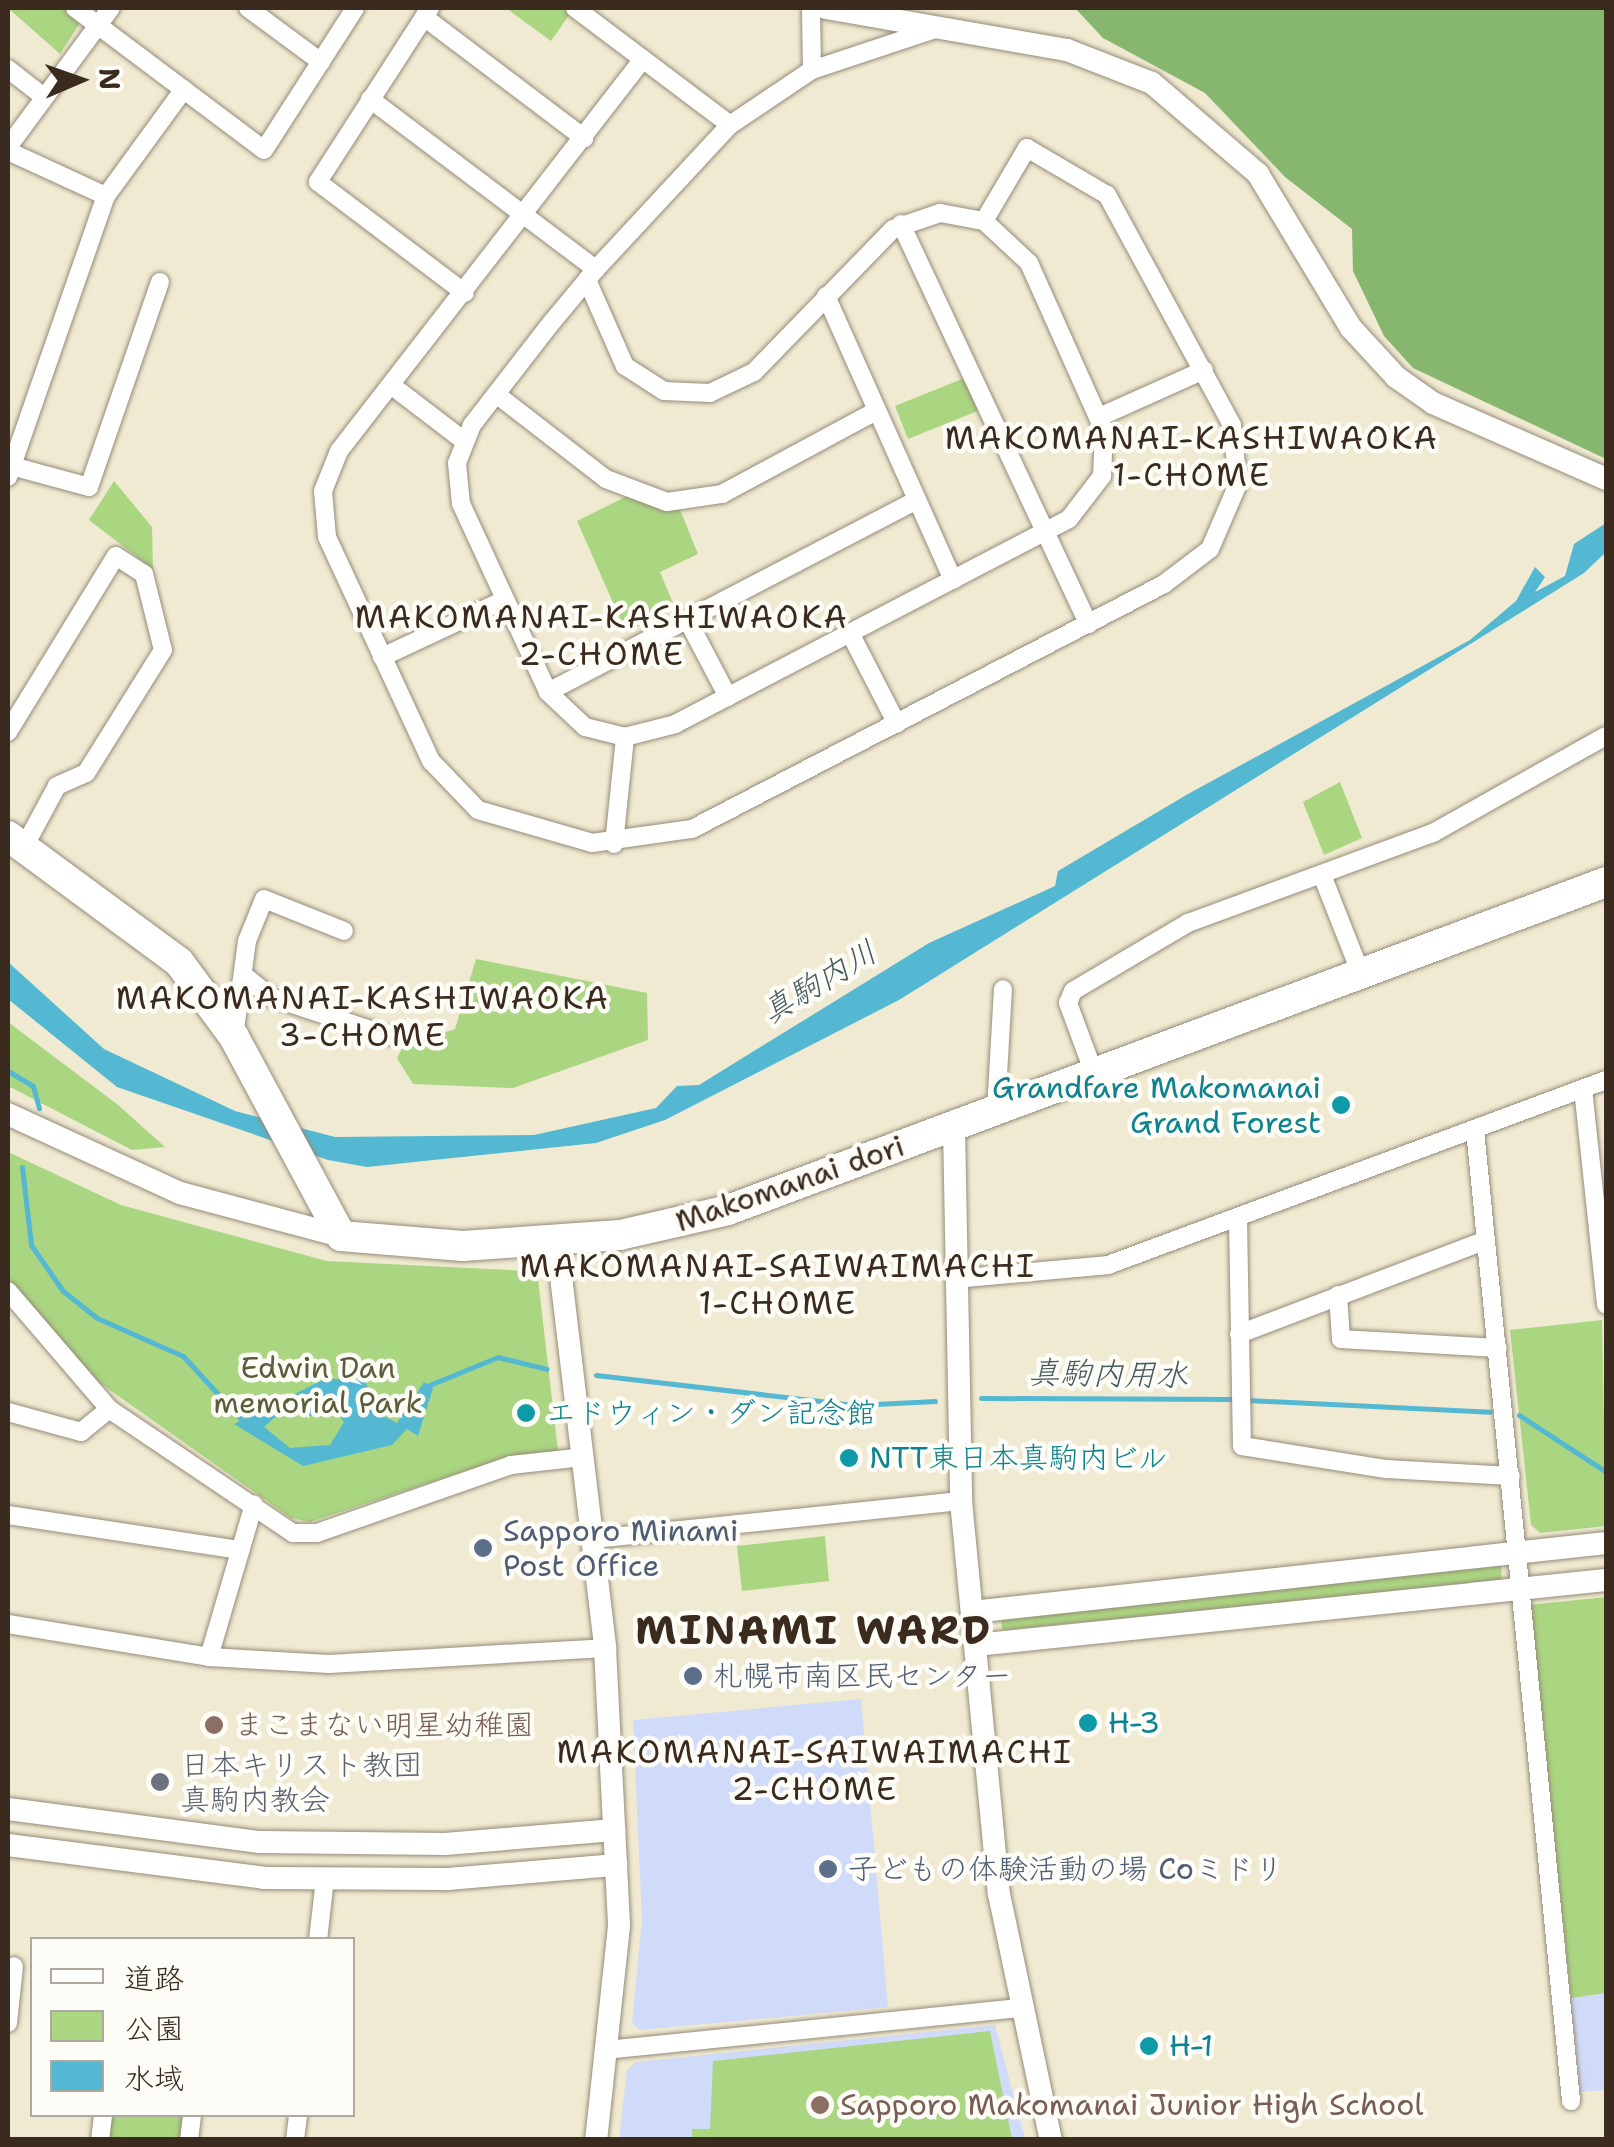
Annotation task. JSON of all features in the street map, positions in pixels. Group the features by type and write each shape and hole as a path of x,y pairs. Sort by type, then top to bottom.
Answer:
{"highway":[{"path":"16,841 179,962 234,1037 310,1186 341,1236"},
{"name":"Makomanai dori","path":"341,1236 557,1243 728,1210 1606,882"}],"street":[{"path":"75,8 264,150 355,8"},
{"path":"106,196 8,149 112,8"},
{"path":"248,8 321,62"},
{"path":"575,8 730,125"},
{"path":"811,8 812,70"},
{"path":"826,8 1089,56 1181,102 1258,174 1351,328 1396,377 1606,479"},
{"path":"465,293 318,182 428,12 584,138"},
{"path":"370,99 525,215 592,274 625,366 680,394 742,381 901,224 940,212 984,220 1029,263 1099,417 1106,447 1097,488 1040,534 665,729 625,738 585,727 548,692 460,504 463,440 592,274 730,125 812,70 941,28"},
{"path":"643,59 332,463 322,507 382,657 458,798 546,836 614,844 692,828 1189,570 1226,524 1239,456 1204,370 1115,208 1081,172 1027,148 984,220"},
{"path":"8,69 44,97"},
{"path":"160,282 89,487 9,470 106,196 184,89"},
{"path":"901,224 1040,534 1088,624"},
{"path":"826,296 953,580"},
{"path":"1099,417 1204,370"},
{"path":"391,385 463,440"},
{"path":"496,394 606,479 667,502 722,494 876,410"},
{"path":"548,692 917,500"},
{"path":"8,732 116,556 144,574 163,650 86,773 57,786 16,841"},
{"path":"382,657 504,600"},
{"path":"688,619 728,697"},
{"path":"850,633 897,724"},
{"path":"1094,1073 1068,1002 1073,992 1188,923 1433,833 1606,736"},
{"path":"614,844 625,738"},
{"path":"1322,875 1361,974"},
{"path":"234,1037 246,977 247,941 264,899 344,931"},
{"path":"246,977 271,998 389,1036"},
{"path":"996,1110 1003,989"},
{"path":"955,1279 1083,1272 1238,1219 1606,1080"},
{"path":"1583,1089 1601,1205 1606,1305"},
{"path":"8,1114 180,1193 341,1236"},
{"path":"954,1127 961,1501 999,1894 1051,2140"},
{"path":"1475,1130 1519,1553 1516,1589 1571,2101"},
{"path":"1238,1219 1242,1446 1386,1470 1511,1476"},
{"path":"1238,1334 1486,1240"},
{"path":"557,1243 605,1648 616,1864 618,1949 596,2140"},
{"path":"8,1291 109,1409 293,1533 317,1533 511,1465 583,1457"},
{"path":"1338,1294 1341,1339 1498,1348"},
{"path":"8,1412 82,1432 109,1409"},
{"path":"593,1539 961,1501"},
{"path":"209,1657 254,1504"},
{"path":"8,1515 240,1550"},
{"path":"972,1612 1606,1543"},
{"path":"976,1645 1606,1580"},
{"path":"8,1624 209,1657 438,1663 605,1648"},
{"path":"8,1809 260,1842 446,1844 614,1830"},
{"path":"8,1845 176,1870 325,1879 616,1864"},
{"path":"318,1937 325,1879"},
{"path":"8,2023 18,1966"},
{"path":"606,2050 1023,2008"}],"shaded area":[{"path":"861,1699 888,2007 640,2030 632,2023 642,1920 633,1720"},
{"path":"1606,1993 1606,2090 1580,2092 1571,1998"},
{"name":"Sapporo Makomanai Junior High School","path":"995,2025 1025,2139 619,2140 627,2070 636,2062"}],"green space":[{"path":"8,8 72,8 82,20 60,54"},
{"path":"506,8 574,8 551,41"},
{"path":"1075,8 1606,8 1606,459 1413,368 1384,336 1353,271 1352,229 1285,177 1205,93 1103,38"},
{"path":"967,377 980,410 908,439 895,406"},
{"path":"114,481 152,527 153,569 89,520"},
{"path":"631,494 677,502 698,554 660,572 675,608 626,632 577,521"},
{"path":"1340,782 1362,838 1324,855 1303,802"},
{"path":"476,959 647,993 648,1040 513,1088 413,1084 397,1058 410,1033 424,1040 455,1029"},
{"path":"8,1022 117,1104 165,1147 132,1150 8,1086"},
{"name":"Edwin Dan memorial Park","path":"8,1152 121,1205 327,1261 529,1271 538,1279 558,1451 508,1457 310,1522 291,1518 97,1381 8,1280"},
{"path":"1602,1320 1606,1526 1540,1533 1531,1525 1510,1330"},
{"path":"825,1536 829,1581 742,1591 737,1546"},
{"path":"1501,1563 1502,1581 1002,1630 1001,1618"},
{"path":"1606,1597 1606,1993 1571,1998 1529,1605"},
{"name":"Sapporo Makomanai Junior High School","path":"990,2031 1012,2139 692,2139 692,2129 710,2129 713,2061"},
{"path":"110,2117 185,2117 182,2139 108,2140"}],"water":[{"path":"1606,523 1606,552 1584,573 899,1000 665,1120 596,1143 367,1167 328,1160 117,1087 8,999 8,962 104,1049 235,1111 335,1137 534,1135 656,1108 677,1086 699,1085 929,943 1055,886 1058,871 1188,794 1470,640 1516,601 1535,567 1545,577 1535,592 1565,576 1574,544"},
{"path":"325,1379 364,1379 380,1414 397,1423 424,1382 433,1388 418,1436 407,1429 392,1445 303,1466 234,1424","holes":["328,1402 344,1422 330,1445 290,1448 264,1427 282,1411 311,1416"]}],"waterway":[{"name":"真駒内用水","path":"8,1071 33,1086 39,1108"},
{"name":"真駒内用水","path":"22,1167 31,1245 63,1291 97,1318 183,1356 241,1419"},
{"name":"真駒内用水","path":"422,1388 498,1357 547,1369"},
{"name":"真駒内用水","path":"596,1375 856,1405 935,1401"},
{"name":"真駒内用水","path":"981,1398 1234,1399"},
{"name":"真駒内用水","path":"1247,1400 1490,1412"},
{"name":"真駒内用水","path":"1519,1415 1606,1472"}],"place":[{"name":"Grandfare Makomanai Grand Forest","path":"1341,1105"},
{"name":"エドウィン・ダン記念館","path":"526,1413"},
{"name":"NTT東日本真駒内ビル","path":"849,1458"},
{"name":"Sapporo Minami Post Office","path":"483,1548"},
{"name":"札幌市南区民センター","path":"693,1676"},
{"name":"H-3","path":"1088,1723"},
{"name":"まこまない明星幼稚園","path":"214,1725"},
{"name":"日本キリスト教団 真駒内教会","path":"160,1782"},
{"name":"子どもの体験活動の場 Coミドリ","path":"828,1869"},
{"name":"H-1","path":"1149,2046"},
{"name":"Sapporo Makomanai Junior High School","path":"820,2105"}],"district":[{"name":"MAKOMANAI-KASHIWAOKA 1-CHOME","path":"1192,458"},
{"name":"MAKOMANAI-KASHIWAOKA 2-CHOME","path":"602,636"},
{"name":"MAKOMANAI-KASHIWAOKA 3-CHOME","path":"363,1018"},
{"name":"MAKOMANAI-SAIWAIMACHI 1-CHOME","path":"778,1286"},
{"name":"MINAMI WARD","path":"814,1630"},
{"name":"MAKOMANAI-SAIWAIMACHI 2-CHOME","path":"815,1772"}],"water label":[{"name":"真駒内川","path":"819,982"}]}
